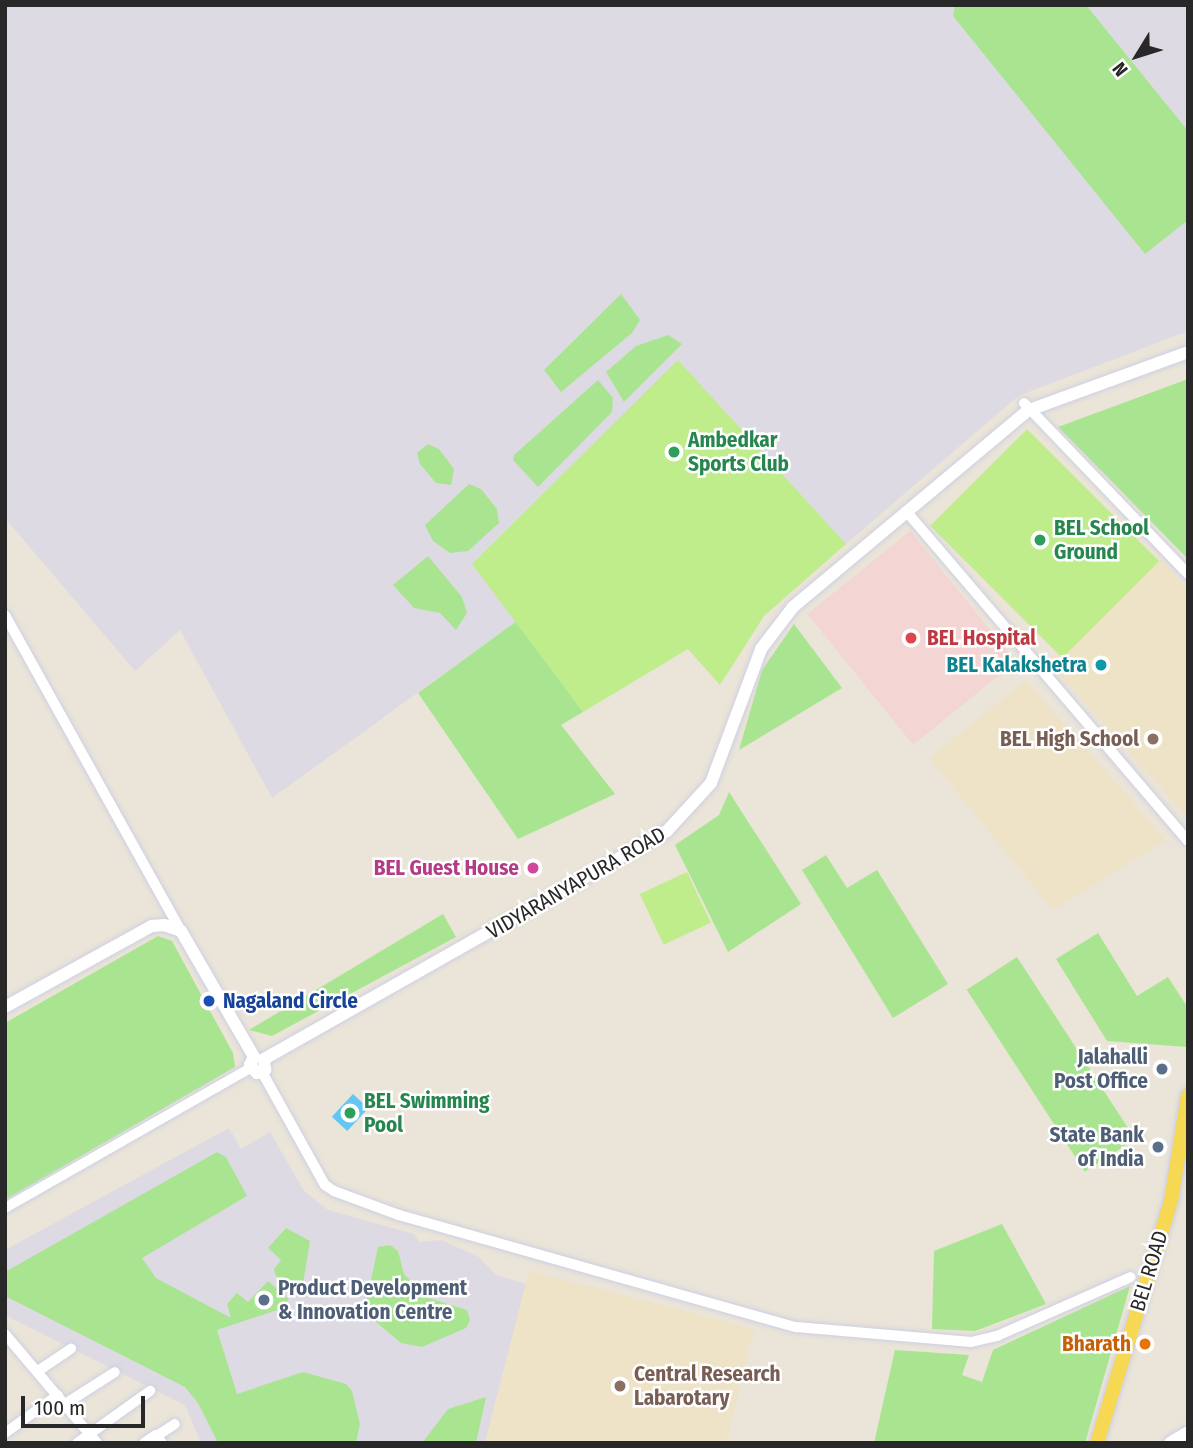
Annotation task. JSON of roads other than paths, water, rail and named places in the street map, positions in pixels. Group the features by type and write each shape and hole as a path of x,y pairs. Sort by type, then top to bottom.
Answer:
{"main road":[{"name":"VIDYARANYAPURA ROAD","path":"258,1064 642,848 679,821 711,783 753,666 779,620 1026,407 1188,344"},
{"name":"VIDYARANYAPURA ROAD","path":"1026,407 1188,352"},
{"path":"5,1007 152,926 181,931 258,1064"},
{"name":"BEL ROAD","path":"1097,1443 1171,1201 1188,1095"},
{"path":"1170,1443 1188,1432"}],"street":[{"path":"1026,407 1188,574"},
{"path":"906,511 1188,841"},
{"path":"5,615 181,931"},
{"path":"5,1208 258,1064 325,1185 334,1191 409,1218 647,1282 780,1323 819,1331 971,1342 997,1336 1131,1277"},
{"path":"6,1335 97,1443"},
{"path":"38,1371 71,1349"},
{"path":"65,1404 115,1372"},
{"path":"77,1443 150,1391"},
{"path":"5,1433 58,1395"},
{"path":"144,1443 160,1439 175,1423"}],"water":[{"name":"BEL Swimming Pool","path":"353,1094 368,1108 347,1131 332,1117"}],"place":[{"name":"Ambedkar Sports Club","path":"674,452"},
{"name":"BEL School Ground","path":"1040,540"},
{"name":"BEL Hospital","path":"911,638"},
{"name":"BEL Kalakshetra","path":"1101,665"},
{"name":"BEL High School","path":"1153,739"},
{"name":"BEL Guest House","path":"533,868"},
{"name":"Nagaland Circle","path":"209,1001"},
{"name":"Jalahalli Post Office","path":"1162,1069"},
{"name":"BEL Swimming Pool","path":"350,1113"},
{"name":"State Bank of India","path":"1158,1147"},
{"name":"Product Development & Innovation Centre","path":"264,1300"},
{"name":"Bharath","path":"1145,1344"},
{"name":"Central Research Labarotary","path":"620,1386"}]}
